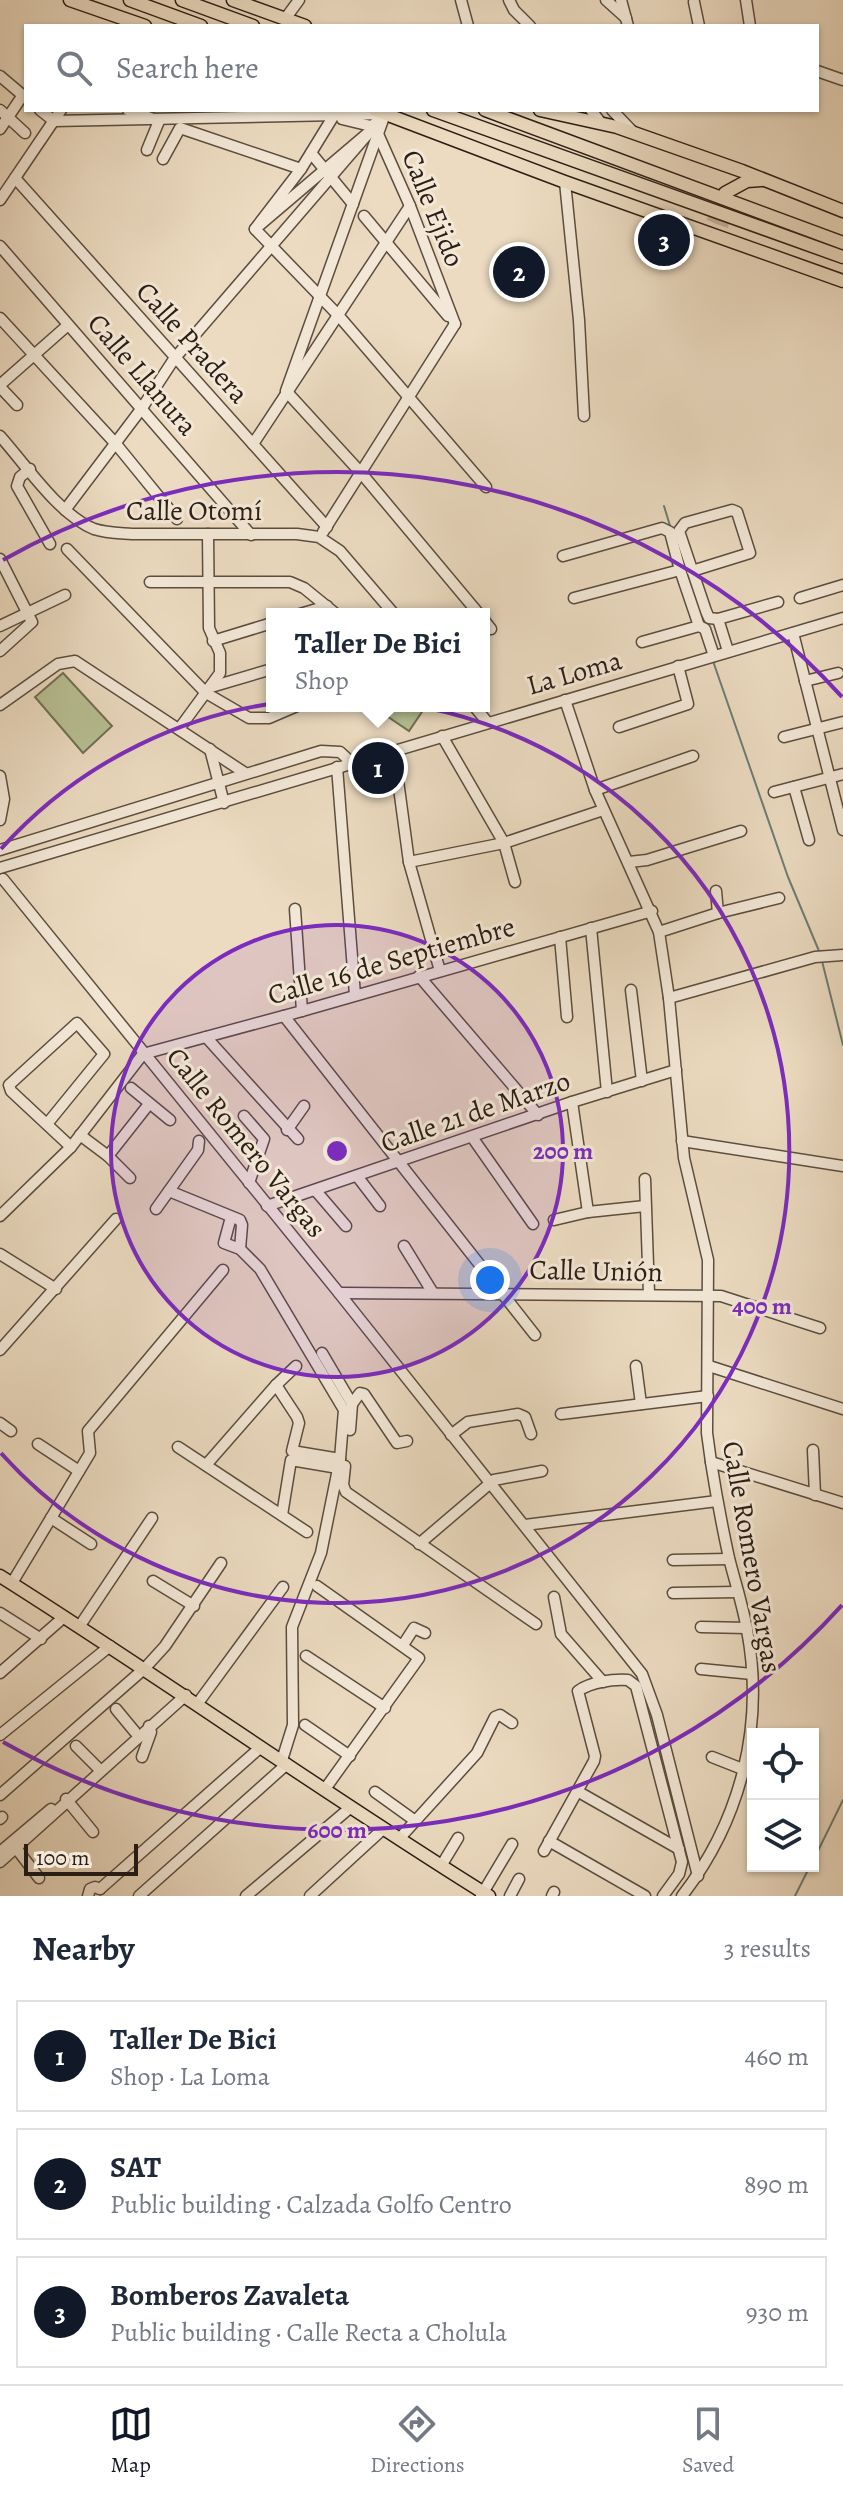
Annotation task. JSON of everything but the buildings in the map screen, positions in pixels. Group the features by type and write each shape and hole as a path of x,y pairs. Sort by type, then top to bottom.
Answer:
{"main road":[{"path":"70,0 122,22"},
{"path":"130,0 196,24"},
{"path":"182,0 248,24"},
{"path":"233,0 263,6 299,24"},
{"path":"439,112 843,257"},
{"path":"490,112 843,241"},
{"path":"549,112 635,133 843,211"},
{"path":"375,119 715,230 843,281"},
{"path":"730,167 733,174 729,193 747,181 765,180"},
{"path":"6,1579 485,1895"}],"street":[{"path":"285,19 299,0"},
{"path":"461,0 467,24"},
{"path":"509,0 528,24"},
{"path":"606,0 627,22"},
{"path":"621,0 627,22"},
{"path":"746,0 750,24"},
{"path":"694,2 699,24"},
{"path":"819,72 843,80"},
{"path":"0,76 24,96 4,113 0,129"},
{"path":"43,112 54,121 334,114 375,119"},
{"path":"0,200 60,112"},
{"path":"134,112 157,120"},
{"path":"593,112 601,123"},
{"path":"614,112 635,133"},
{"path":"4,113 25,133"},
{"path":"255,229 301,169 334,114"},
{"path":"65,510 142,408 174,359 271,247 328,173 375,119"},
{"path":"286,391 353,204 375,119"},
{"name":"Calle Ejido","path":"375,119 455,324"},
{"path":"147,150 157,120"},
{"path":"163,159 180,128 301,169"},
{"path":"311,153 353,204"},
{"path":"255,229 328,173"},
{"name":"Calle Pradera","path":"15,178 327,527"},
{"path":"565,182 579,320 584,416"},
{"path":"253,444 410,206"},
{"path":"364,216 455,324 319,537 340,551 389,608"},
{"path":"255,229 338,315 486,487"},
{"name":"Calle Llanura","path":"0,246 251,535"},
{"path":"1,319 116,444 177,519"},
{"path":"17,405 0,386 68,325"},
{"path":"286,391 362,474 474,608"},
{"name":"Calle Otomí","path":"0,436 65,510 79,521 109,533 297,534 319,537"},
{"path":"30,469 20,477 17,486 50,544"},
{"path":"692,571 750,553 737,512 732,510 681,526 679,531 692,571 709,618 718,619 778,602"},
{"path":"563,556 662,528 670,532 699,626"},
{"path":"179,729 220,673 222,663 209,628 208,534"},
{"path":"67,549 208,690 240,714 259,720 281,712"},
{"path":"0,559 30,618"},
{"path":"574,598 680,570"},
{"path":"150,582 290,582 304,588 329,608"},
{"path":"800,598 843,585"},
{"path":"0,651 30,618 65,595"},
{"path":"320,608 327,606"},
{"path":"0,626 30,618"},
{"name":"La Loma","path":"1,875 116,835 337,767 843,618"},
{"path":"718,619 728,651"},
{"path":"213,641 266,625"},
{"path":"642,642 699,626 705,629 714,656"},
{"path":"793,633 843,830"},
{"path":"0,705 62,661 75,661 245,773"},
{"path":"619,727 688,704 678,666"},
{"path":"208,690 266,671"},
{"path":"805,681 838,673"},
{"name":"Calle Romero Vargas","path":"565,700 603,810 659,932 669,998 682,1141 708,1260 707,1433 717,1501 747,1628 752,1674 752,1725 745,1770 723,1830 698,1876"},
{"path":"479,712 488,723"},
{"path":"784,737 843,722"},
{"path":"442,736 504,843 515,882"},
{"path":"210,749 224,803"},
{"path":"0,850 321,751 340,752 352,763"},
{"path":"394,751 409,862 440,971"},
{"path":"595,790 693,756"},
{"path":"337,767 355,995"},
{"path":"774,792 843,774"},
{"path":"0,776 4,799 0,820"},
{"path":"794,787 809,840"},
{"path":"409,862 504,843 603,810"},
{"path":"112,815 116,835"},
{"path":"629,862 636,863 741,831"},
{"name":"Calle Romero Vargas","path":"1,875 525,1525 644,1678 698,1876"},
{"path":"716,891 718,913"},
{"path":"659,932 779,898"},
{"path":"295,909 302,1011"},
{"name":"Calle 16 de Septiembre","path":"143,1054 652,911"},
{"name":"Calle 21 de Marzo","path":"591,928 607,1092"},
{"path":"560,937 567,1017"},
{"path":"669,998 815,957 843,955"},
{"path":"419,976 538,1115"},
{"path":"631,990 642,1081"},
{"path":"284,1016 535,1335"},
{"path":"47,1124 103,1059 104,1054 77,1023 9,1085 11,1091 47,1124 66,1151"},
{"path":"206,1037 298,1139"},
{"path":"0,1216 66,1151 143,1054"},
{"name":"Calle 21 de Marzo","path":"267,1206 572,1102 676,1070"},
{"path":"131,1088 170,1120"},
{"path":"572,1102 588,1212"},
{"path":"108,1156 149,1104"},
{"path":"287,1130 304,1106"},
{"path":"244,1116 264,1139 249,1183"},
{"path":"80,1135 130,1178"},
{"path":"472,1137 533,1224"},
{"path":"156,1209 198,1150 199,1141"},
{"path":"682,1141 843,1166"},
{"path":"357,1176 380,1206"},
{"path":"645,1179 649,1294"},
{"path":"169,1191 241,1222 240,1249"},
{"path":"316,1191 346,1226"},
{"path":"554,1220 588,1212 645,1206"},
{"path":"231,1217 223,1241 240,1249 260,1269 344,1410 339,1488"},
{"path":"0,1350 116,1219"},
{"path":"404,1246 433,1293"},
{"path":"0,1254 56,1289"},
{"path":"6,1579 51,1518 91,1450 88,1431 223,1270"},
{"name":"Calle Unión","path":"339,1293 709,1296 729,1298 820,1328"},
{"path":"322,1353 352,1404"},
{"path":"206,1465 296,1366"},
{"path":"636,1366 641,1404"},
{"path":"709,1366 843,1409"},
{"path":"276,1385 299,1423 292,1451 339,1463"},
{"path":"139,1896 284,1762 293,1725 292,1627 321,1553 339,1488 352,1404 360,1393 364,1394 397,1443 407,1441"},
{"path":"561,1414 708,1396"},
{"path":"451,1435 468,1422 518,1414 525,1417 531,1434"},
{"path":"0,1423 11,1431"},
{"path":"38,1444 79,1471"},
{"path":"178,1447 307,1532"},
{"path":"813,1450 815,1495"},
{"path":"282,1515 291,1460 339,1463"},
{"path":"711,1462 843,1503"},
{"path":"419,1544 500,1478 542,1471"},
{"path":"339,1488 536,1624"},
{"path":"525,1525 717,1501"},
{"path":"51,1518 91,1544"},
{"path":"79,1627 152,1518"},
{"path":"673,1560 729,1559"},
{"path":"0,1795 145,1668 194,1606 221,1563"},
{"path":"153,1581 194,1606"},
{"path":"317,1586 419,1658 325,1789"},
{"path":"198,1703 283,1587"},
{"path":"673,1593 738,1592"},
{"path":"554,1597 561,1634 603,1682"},
{"path":"0,1613 41,1639"},
{"path":"0,1673 64,1617"},
{"path":"701,1627 747,1628"},
{"path":"403,1645 414,1628 425,1633"},
{"path":"0,1735 110,1646"},
{"path":"306,1656 385,1708"},
{"path":"701,1669 752,1674"},
{"path":"645,1896 546,1846 595,1756 578,1691 582,1687 628,1680 636,1686 682,1868 663,1896"},
{"path":"103,1765 182,1693"},
{"path":"116,1709 135,1732"},
{"path":"399,1839 477,1753 497,1715 512,1723"},
{"path":"0,1862 14,1845 67,1800 135,1732 148,1724"},
{"path":"142,1757 151,1732 148,1724"},
{"path":"305,1725 350,1756"},
{"path":"76,1746 103,1765"},
{"path":"88,1896 90,1889 95,1887 101,1892 261,1747"},
{"path":"712,1757 745,1770"},
{"path":"577,1791 679,1849"},
{"path":"375,1792 414,1820"},
{"path":"67,1800 93,1832"},
{"path":"246,1896 351,1807"},
{"path":"310,1896 383,1829"},
{"path":"441,1866 458,1838"},
{"path":"485,1895 512,1844"},
{"path":"0,1852 14,1845"},
{"path":"14,1845 39,1878"},
{"path":"682,1896 698,1876"},
{"path":"510,1896 519,1879"}],"green space":[{"path":"63,673 112,726 83,753 35,697"},
{"path":"381,712 422,712 409,731"}],"waterway":[{"path":"664,506 671,529"},
{"path":"713,661 788,877 819,951"},
{"path":"822,961 843,1045"},
{"path":"819,1849 843,1800"},
{"path":"795,1896 807,1872"}],"tunnel":[{"path":"712,222 725,193"},
{"path":"722,226 732,196"}],"place":[{"name":"Bomberos Zavaleta","path":"664,240"},
{"name":"SAT","path":"519,272"},
{"name":"Taller De Bici","path":"378,768"}]}
